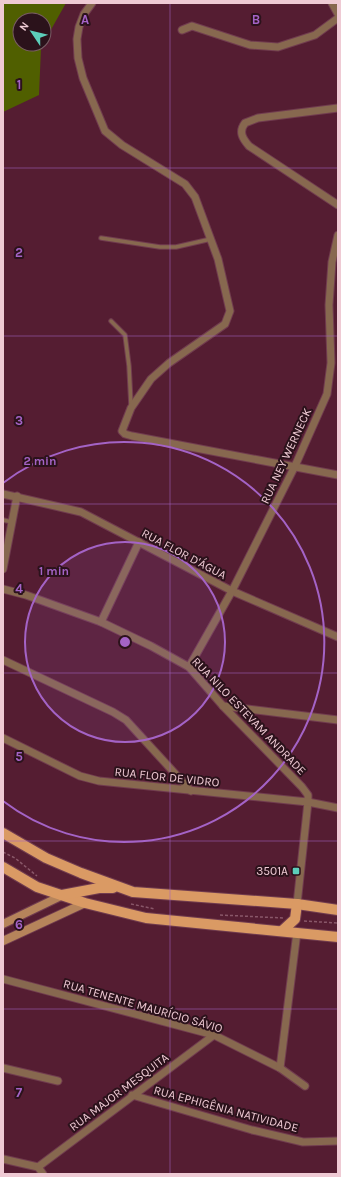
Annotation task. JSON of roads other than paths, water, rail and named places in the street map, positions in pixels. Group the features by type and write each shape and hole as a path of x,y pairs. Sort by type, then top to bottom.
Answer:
{"main road":[{"path":"3,833 19,844 46,858 81,873 133,892"},
{"path":"3,867 37,887 61,896 146,918 338,937"},
{"path":"61,896 99,888 133,892 297,904 338,910"},
{"path":"282,931 295,919 297,904"}],"street":[{"path":"92,3 84,14 79,27 78,58 83,78 105,131 122,145 185,184 195,197 212,239 230,311 225,324 160,370 151,379 131,408 122,427 125,434 338,475"},
{"path":"332,3 338,14"},
{"path":"182,30 192,26 250,45 278,47 315,35 338,18"},
{"path":"338,108 253,120 245,123 242,131 242,138 250,146 338,204"},
{"name":"RUA NEY WERNECK","path":"189,667 232,591 296,466 327,394 331,363 329,305 331,276 332,262 338,235"},
{"name":"RUA FLOR D'ÁGUA","path":"3,494 81,512 232,591 338,637"},
{"path":"3,569 17,496"},
{"path":"100,622 139,542"},
{"name":"RUA NILO ESTEVAM ANDRADE","path":"3,589 26,595 100,622 151,646 189,667 223,706 302,787 308,795 308,802"},
{"path":"3,660 113,712 126,720 190,791"},
{"path":"223,706 338,720"},
{"name":"RUA FLOR DE VIDRO","path":"3,738 80,776 99,781 308,802 338,808"},
{"path":"297,904 308,802"},
{"path":"3,924 61,896"},
{"path":"3,941 85,903"},
{"path":"280,1068 297,932"},
{"name":"RUA TENENTE MAURÍCIO SÁVIO","path":"3,979 214,1035 280,1068 305,1086"},
{"name":"RUA MAJOR MESQUITA","path":"38,1167 132,1095 214,1035"},
{"path":"3,1068 58,1081"},
{"name":"RUA EPHIGÊNIA NATIVIDADE","path":"132,1095 260,1132 303,1142 338,1141"},
{"path":"3,1159 38,1167 43,1174"}],"lane":[{"path":"101,238 160,247 176,247 212,239"},
{"path":"111,321 125,335 129,366 131,408"},
{"path":"3,520 12,522"}],"place":[{"name":"3501A","path":"296,871"}]}
